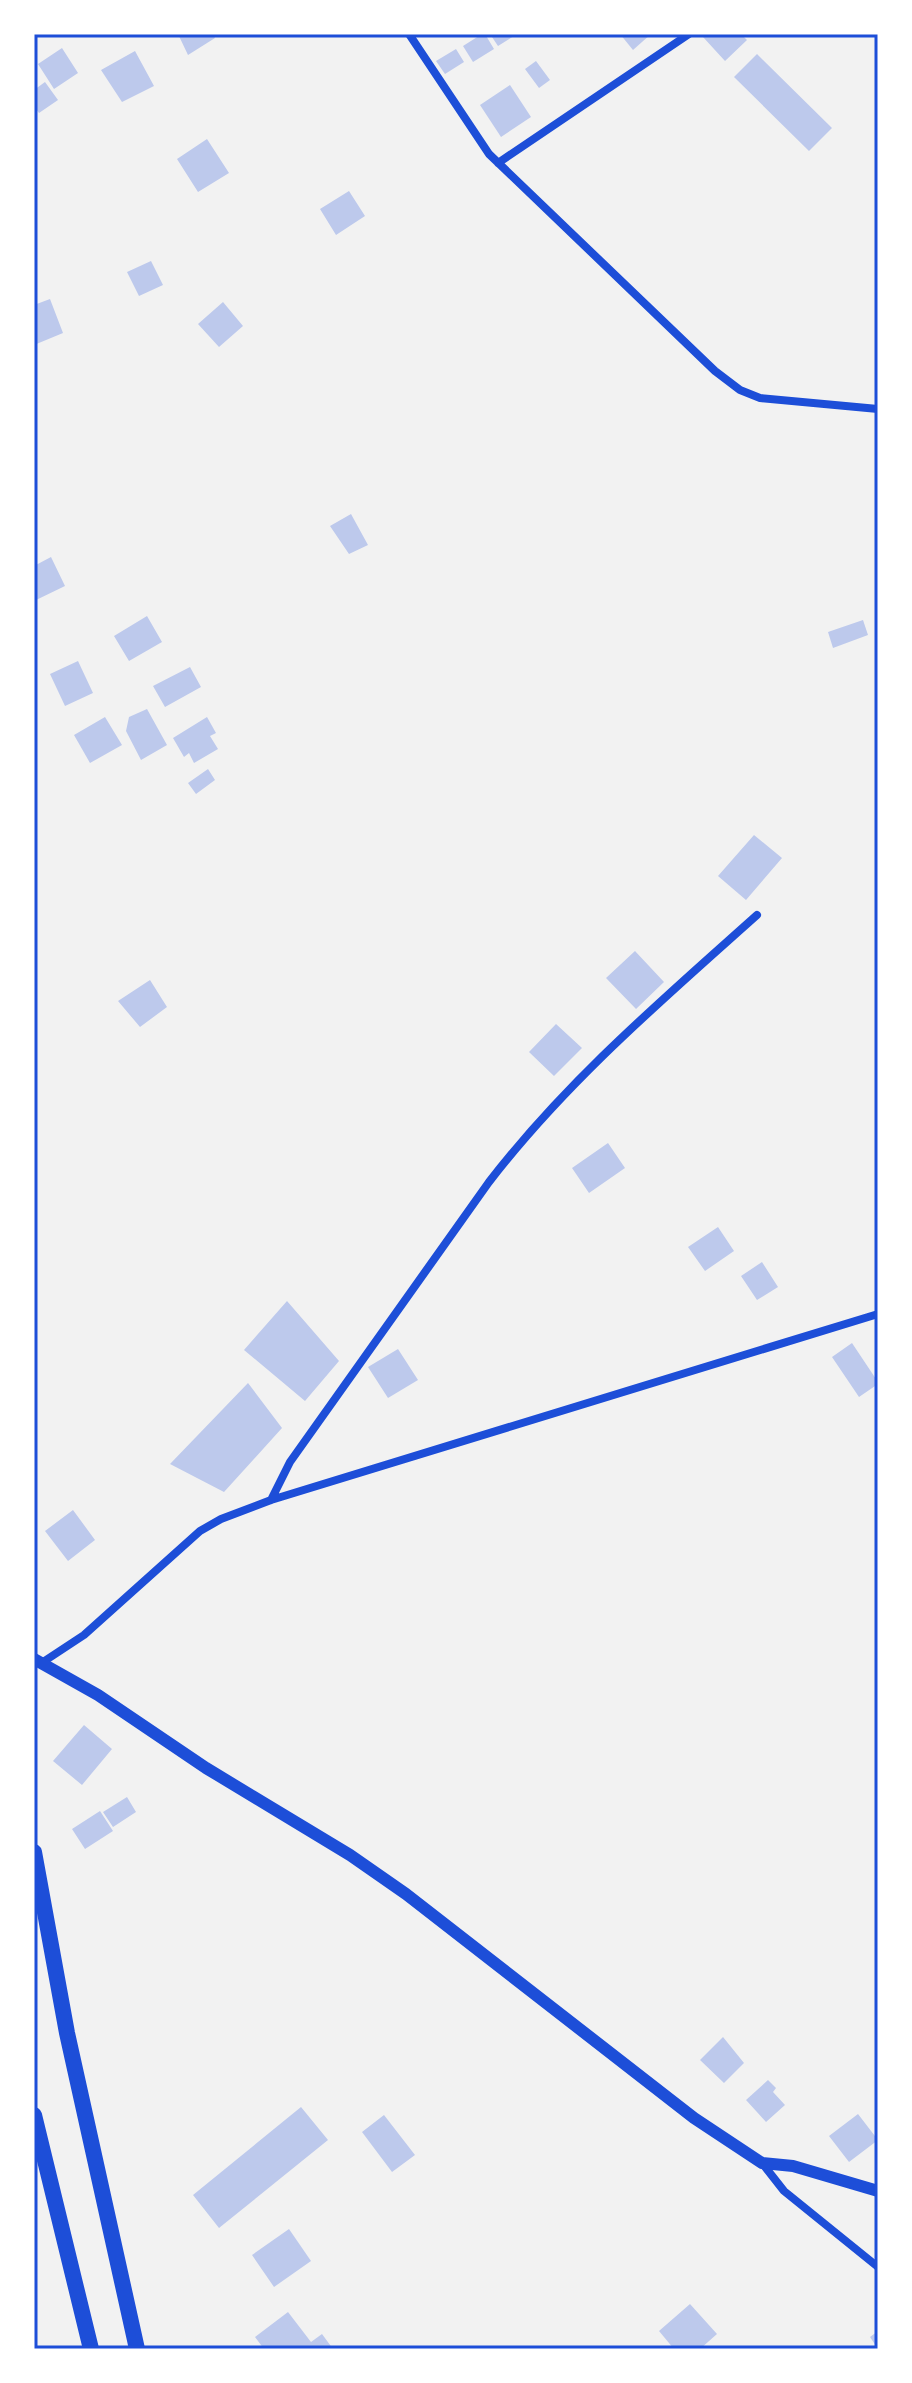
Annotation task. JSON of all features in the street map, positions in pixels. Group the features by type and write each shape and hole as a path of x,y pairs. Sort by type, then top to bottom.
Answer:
{"main road":[{"path":"34,1852 67,2033 137,2349"},
{"path":"34,2115 91,2349"}],"street":[{"path":"409,34 489,154 715,371 740,390 760,398 878,409"},
{"path":"498,163 689,34"},
{"path":"271,1500 290,1462 523,1138 607,1049 757,915"},
{"path":"38,1661 84,1635 200,1531 221,1519 271,1500 878,1314"},
{"path":"38,1661 98,1695 206,1768 350,1855 406,1894 694,2118 762,2163 784,2191 878,2267"},
{"path":"762,2163 793,2166 878,2191"}],"building":[{"path":"178,34 213,34 215,38 188,55"},
{"path":"482,34 494,49 473,62 463,46"},
{"path":"490,34 517,34 498,46"},
{"path":"620,34 651,34 633,50"},
{"path":"706,34 741,34 747,40 725,61 703,37"},
{"path":"62,48 78,73 54,89 38,64"},
{"path":"456,49 464,62 445,74 436,61"},
{"path":"135,51 154,86 122,102 101,70"},
{"path":"757,54 832,128 809,151 734,77"},
{"path":"536,61 550,80 539,88 525,69"},
{"path":"45,82 58,100 39,113 34,106 34,90"},
{"path":"510,85 531,117 501,137 480,105"},
{"path":"207,139 229,173 198,192 177,159"},
{"path":"349,191 365,216 336,235 320,209"},
{"path":"151,261 163,285 139,296 127,272"},
{"path":"50,299 63,333 34,345 34,305"},
{"path":"223,302 243,326 219,347 198,324"},
{"path":"351,514 368,545 349,554 330,526"},
{"path":"51,557 65,586 34,601 34,566"},
{"path":"147,616 162,642 129,661 114,636"},
{"path":"863,620 868,635 833,648 828,632"},
{"path":"78,661 93,693 65,706 50,674"},
{"path":"190,667 201,687 165,707 153,686"},
{"path":"147,709 167,745 141,760 126,731 129,717"},
{"path":"105,717 122,745 90,763 74,735"},
{"path":"207,717 216,733 210,736 218,749 194,763 189,753 184,757 173,738"},
{"path":"208,769 215,780 196,794 188,783"},
{"path":"754,835 782,858 746,900 718,876"},
{"path":"635,951 664,982 636,1009 606,978"},
{"path":"150,980 167,1007 140,1027 118,1001"},
{"path":"556,1024 582,1048 554,1076 529,1052"},
{"path":"608,1143 625,1168 589,1193 572,1168"},
{"path":"718,1227 734,1251 705,1271 688,1247"},
{"path":"762,1262 778,1287 757,1300 741,1276"},
{"path":"287,1301 339,1361 305,1401 244,1350"},
{"path":"852,1343 878,1382 859,1397 832,1357"},
{"path":"398,1349 418,1380 388,1398 368,1367"},
{"path":"248,1383 282,1428 224,1492 170,1464"},
{"path":"73,1510 95,1540 68,1561 45,1531"},
{"path":"84,1725 112,1749 82,1785 53,1761"},
{"path":"127,1797 136,1812 113,1827 103,1812"},
{"path":"100,1811 113,1831 85,1849 72,1829"},
{"path":"723,2037 744,2063 724,2083 700,2060"},
{"path":"768,2080 776,2088 773,2092 785,2105 766,2122 746,2100"},
{"path":"301,2107 328,2140 219,2228 193,2195"},
{"path":"858,2114 878,2140 849,2162 829,2136"},
{"path":"384,2115 415,2155 392,2172 362,2132"},
{"path":"289,2229 311,2261 274,2287 252,2255"},
{"path":"690,2304 717,2334 700,2349 674,2349 659,2331"},
{"path":"288,2312 311,2342 322,2334 333,2349 264,2349 255,2337"},
{"path":"878,2331 878,2349 870,2337"}]}
